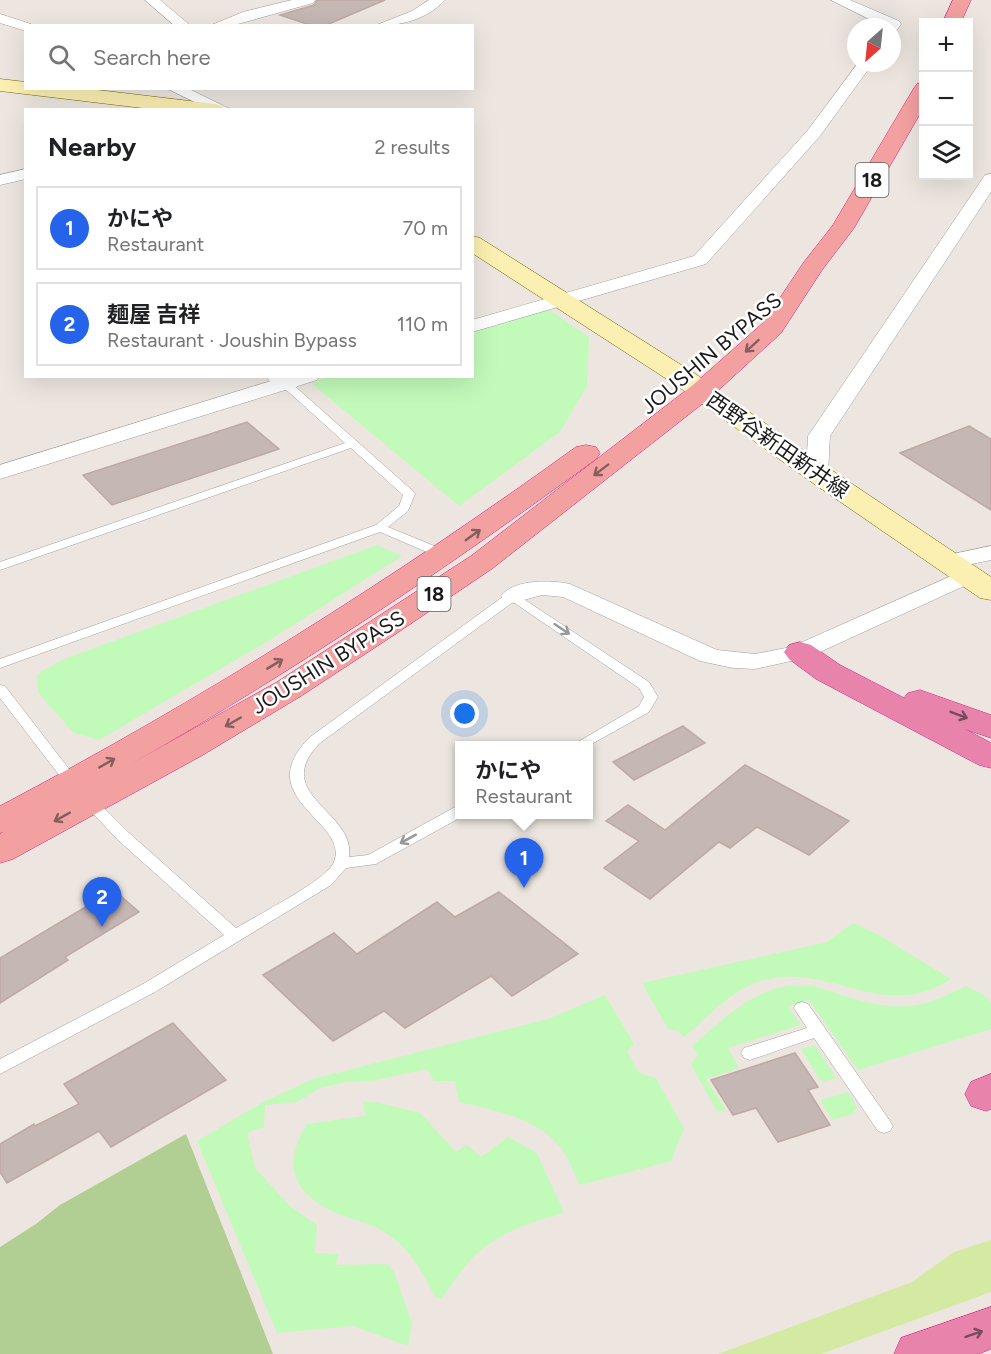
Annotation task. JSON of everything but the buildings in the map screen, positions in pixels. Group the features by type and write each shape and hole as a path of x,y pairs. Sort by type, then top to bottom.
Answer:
{"highway":[{"path":"954,18 962,0"},
{"name":"JOUSHIN BYPASS","path":"0,850 81,793 445,555 694,385 772,328 812,267 843,228 919,97"},
{"name":"JOUSHIN BYPASS","path":"0,821 81,793 289,689 482,562 694,385"},
{"path":"810,647 884,687 991,727"},
{"path":"810,647 828,672 991,757"},
{"path":"918,1354 991,1328"}],"main road":[{"path":"0,85 24,88"},
{"path":"43,90 198,108"},
{"name":"西野谷新田新井線","path":"474,244 694,385 991,591"}],"street":[{"path":"152,0 182,24"},
{"path":"222,24 308,0"},
{"path":"387,24 417,14 438,0"},
{"path":"838,0 880,18"},
{"path":"0,18 24,26"},
{"path":"474,325 700,260 814,133 859,72"},
{"path":"183,90 221,108"},
{"path":"0,180 24,174"},
{"path":"817,472 819,436 991,179"},
{"path":"0,472 282,380"},
{"path":"513,596 530,589 550,587 570,591 687,647 730,662 752,663 772,661 810,647 991,553"}],"lane":[{"path":"0,664 380,528 404,508 409,494 282,380"},
{"path":"0,566 353,444"},
{"path":"380,528 445,555"},
{"path":"0,1067 148,988 326,882 342,863 342,842 303,795 296,777 299,759 315,740 513,596 644,685 651,697 644,709 587,741"},
{"path":"0,689 81,793 123,836 235,936"},
{"path":"342,863 371,860 455,813"},
{"path":"802,1008 884,1126"},
{"path":"750,1053 817,1031"}],"green space":[{"path":"548,309 589,337 587,386 560,432 459,506 311,383 325,378 474,378 474,332"},
{"path":"377,545 402,556 268,641 99,740 74,733 38,693 37,674 64,659"},
{"path":"853,923 877,934 951,979 926,991 902,996 878,994 808,978 783,977 757,982 737,992 684,1037 678,1031 668,1029 642,983 827,942"},
{"path":"815,986 870,1003 912,1006 926,1003 966,986 985,996 991,1003 991,1029 858,1070 809,1000 788,1006 800,1025 728,1048 739,1068 706,1079 727,1112 717,1111 691,1065 698,1055 692,1046 723,1019 757,996 782,987"},
{"path":"605,995 634,1044 627,1051 639,1073 656,1078 684,1129 671,1161 580,1185 564,1152 540,1129 514,1117 459,1102 455,1081 434,1081 427,1069 372,1081 346,1082 320,1088 297,1102 265,1105 264,1127 247,1133 255,1168 291,1207 317,1225 315,1253 338,1254 336,1265 387,1264 394,1272 412,1323 408,1346 353,1326 277,1333 197,1141 265,1101 313,1079 548,1019"},
{"path":"815,1045 836,1078 821,1082 801,1049"},
{"path":"848,1092 857,1107 853,1114 832,1120 820,1100"},
{"path":"363,1101 420,1113 456,1152 467,1145 481,1157 508,1137 537,1153 564,1213 527,1225 492,1242 472,1258 441,1299 434,1296 413,1259 392,1237 373,1226 324,1207 302,1189 296,1178 294,1154 307,1124 365,1116"},
{"path":"186,1134 273,1354 0,1354 0,1247 36,1224 60,1205"},
{"path":"991,1240 991,1292 821,1354 718,1354 912,1282 954,1252"}],"place":[{"name":"かにや","path":"524,888"},
{"name":"麺屋 吉祥","path":"102,927"}]}
